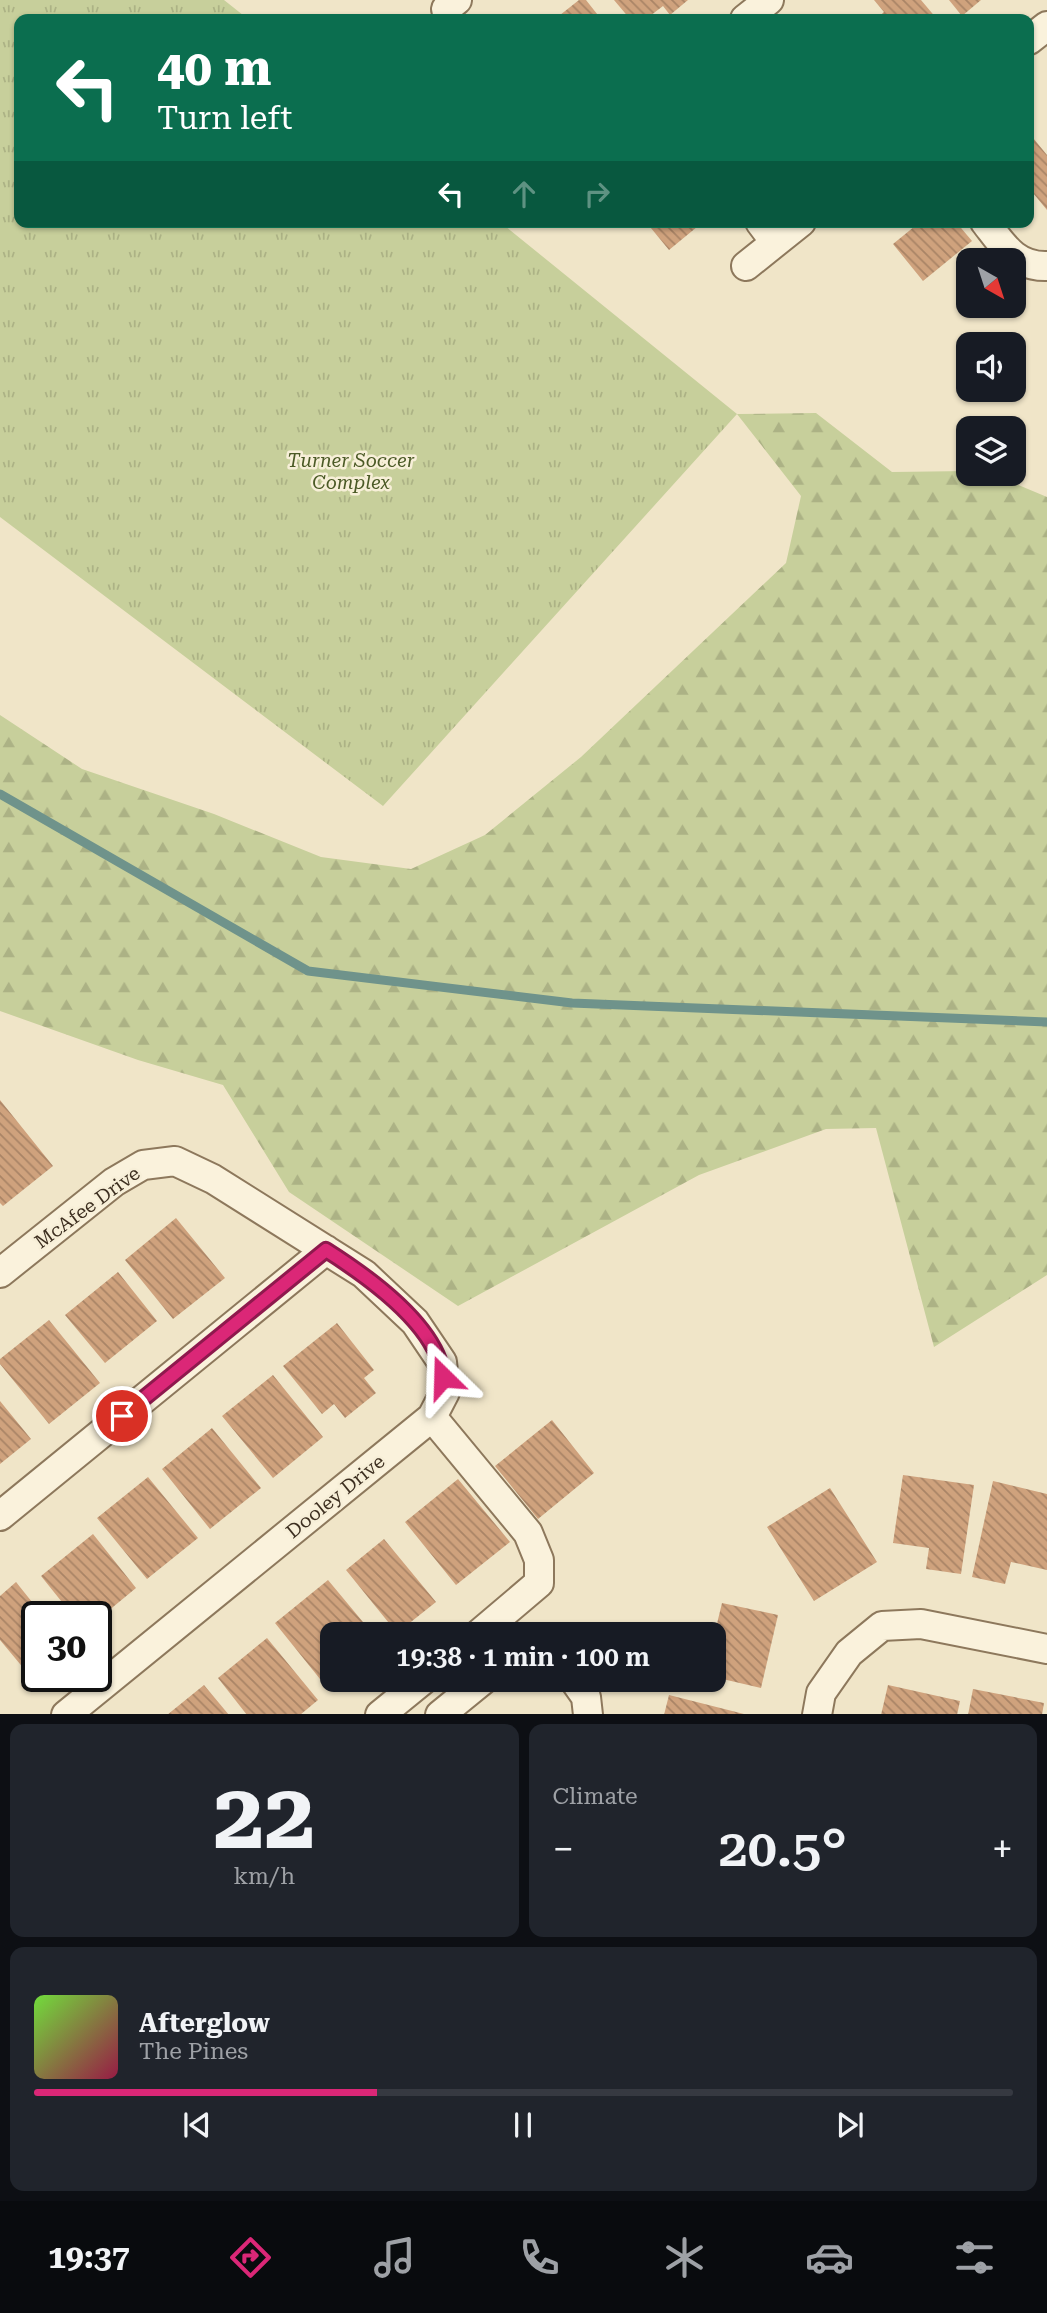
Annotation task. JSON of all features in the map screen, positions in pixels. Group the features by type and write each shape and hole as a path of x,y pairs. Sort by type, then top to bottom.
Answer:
{"street":[{"path":"751,14 769,0"},
{"path":"990,228 1013,257 1030,266 1047,265"},
{"path":"746,266 767,232"},
{"name":"McAfee Drive","path":"5,1258 114,1182 143,1165 175,1161 213,1179 326,1250"},
{"path":"0,1516 326,1250"},
{"name":"Dooley Drive","path":"66,1714 432,1418 445,1392 442,1362 415,1322 364,1274 326,1250"},
{"path":"432,1418 528,1532 539,1560 539,1583 494,1622"},
{"path":"817,1714 821,1693 849,1653 882,1626 922,1624 1047,1649"},
{"path":"380,1714 408,1692"},
{"path":"440,1714 468,1692"},
{"path":"582,1692 589,1714"}],"green space":[{"name":"Turner Soccer Complex","path":"0,0 224,0 242,14 14,14 14,228 507,228 737,414 383,806 0,517"},
{"path":"816,413 892,472 956,471 956,486 1021,486 1047,497 1047,1275 934,1347 876,1128 826,1129 699,1175 458,1306 289,1192 223,1085 138,1060 0,1011 0,715 82,769 214,814 321,857 411,869 485,835 581,757 786,563 801,496 737,414"}],"building":[{"path":"579,0 586,0 597,14 561,14"},
{"path":"614,0 688,0 671,14 663,6 653,14 626,14"},
{"path":"874,0 921,0 933,14 882,14 884,12"},
{"path":"949,0 981,0 964,14 960,14"},
{"path":"1034,139 1047,155 1047,210 1034,194"},
{"path":"651,228 696,228 669,250"},
{"path":"913,228 961,228 972,241 963,248 956,248 956,254 923,281 893,244"},
{"path":"0,1100 53,1166 3,1206 0,1203"},
{"path":"176,1218 225,1278 173,1319 125,1260"},
{"path":"118,1272 157,1321 105,1363 65,1315"},
{"path":"49,1320 100,1383 49,1424 0,1364 0,1359"},
{"path":"337,1323 374,1370 364,1378 376,1393 345,1418 334,1404 322,1414 283,1366"},
{"path":"273,1375 323,1437 273,1478 222,1416"},
{"path":"0,1401 31,1439 0,1464"},
{"path":"552,1420 594,1473 538,1519 495,1466"},
{"path":"212,1428 261,1488 210,1529 162,1469"},
{"path":"903,1475 974,1485 961,1574 926,1569 929,1548 893,1543"},
{"path":"148,1477 198,1538 147,1579 97,1518"},
{"path":"458,1479 510,1542 456,1585 405,1522"},
{"path":"993,1481 1047,1494 1047,1570 1011,1562 1005,1584 972,1577"},
{"path":"830,1488 877,1562 814,1601 767,1527"},
{"path":"93,1534 136,1588 112,1608 112,1601 61,1601 41,1576"},
{"path":"384,1539 436,1602 411,1622 388,1622 346,1570"},
{"path":"328,1580 363,1622 320,1622 320,1679 275,1623"},
{"path":"16,1582 31,1601 21,1601 21,1665 0,1640 0,1596"},
{"path":"722,1603 778,1615 761,1688 726,1680 726,1622 717,1622"},
{"path":"267,1638 318,1700 301,1714 246,1714 218,1678"},
{"path":"204,1685 228,1714 168,1714"},
{"path":"888,1685 960,1701 957,1714 881,1714"},
{"path":"973,1689 1044,1703 1042,1714 968,1714"},
{"path":"669,1695 744,1714 664,1714"}],"waterway":[{"path":"0,794 308,971 572,1003 1047,1022"}],"route":[{"path":"122,1416 326,1250 364,1274 415,1322 442,1362 443,1377"}]}
